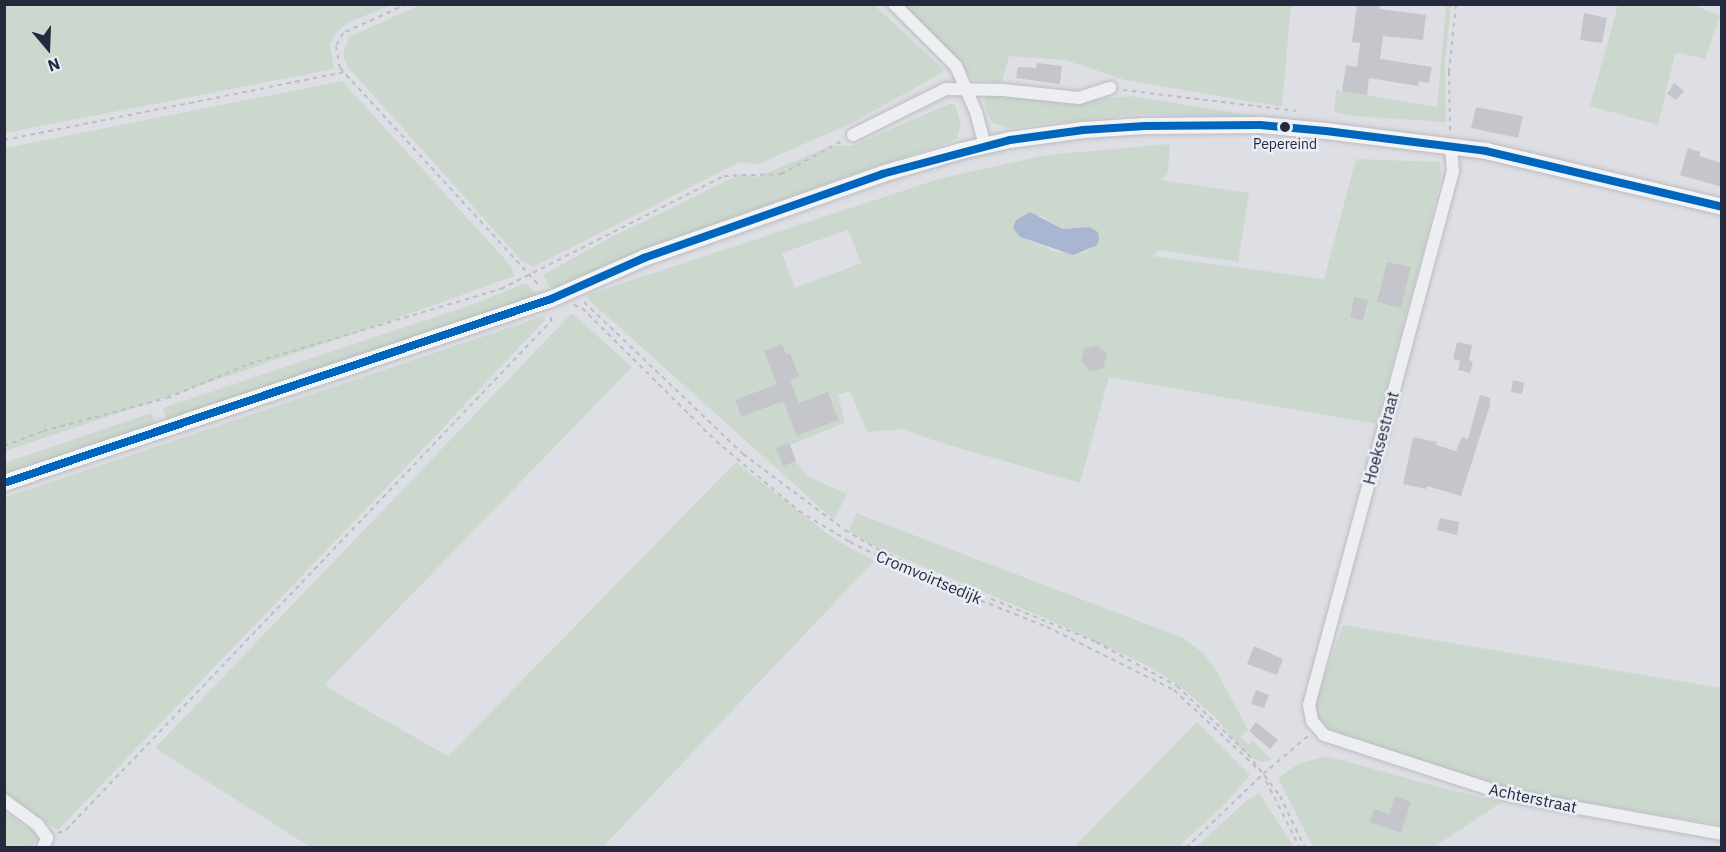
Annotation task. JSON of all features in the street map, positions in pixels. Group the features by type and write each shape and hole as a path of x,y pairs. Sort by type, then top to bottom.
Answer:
{"main road":[{"path":"4,483 551,299 644,258 882,174 985,146 1083,130 1145,126 1260,125 1450,145 1527,160 1722,207"}],"street":[{"path":"894,4 956,66 967,88 985,146"},
{"path":"853,135 946,88 1079,98 1110,88"},
{"name":"Hoeksestraat","path":"1317,729 1308,712 1309,705 1453,171 1450,145"},
{"name":"Achterstraat","path":"1317,729 1324,735 1511,796 1722,834"},
{"path":"4,800 38,825 45,843"}],"path":[{"path":"407,4 343,33 336,46 340,68 529,275"},
{"path":"1450,145 1449,72 1456,4"},
{"path":"4,140 343,72"},
{"path":"4,446 43,431 167,398 249,364 501,289 724,176 781,174 853,135"},
{"path":"45,843 66,830 551,321 551,299"},
{"name":"Cromvoirtsedijk","path":"551,299 582,308 716,441 799,511 850,542 914,574 1047,627 1174,690 1263,774 1300,848"},
{"path":"581,299 743,453 845,530 881,551 933,575 1096,642 1177,686 1248,754 1280,796 1305,848"},
{"path":"1186,848 1263,774 1317,729"}],"shaded area":[{"path":"5,4 391,5 347,23 335,34 330,44 334,69 5,133"},
{"path":"420,5 874,5 943,69 942,73 850,124 758,164 740,162 533,267 521,260 348,67 344,58 344,50 349,37"},
{"path":"897,5 1291,5 1282,107 1125,80 1065,60 1009,56 1002,82 973,80 955,58"},
{"path":"1446,5 1451,5 1445,63 1446,122 1353,116 1334,112 1336,90 1437,107"},
{"path":"1618,5 1693,5 1720,16 1705,59 1681,53 1675,54 1658,125 1590,106"},
{"path":"342,81 511,266 515,276 365,330 5,451 5,148"},
{"path":"998,94 1079,102 1129,96 1267,118 1142,114 1007,128 993,123 987,112 984,95"},
{"path":"949,104 955,104 961,125 957,138 950,142 847,176 554,289 549,287 543,275 610,238 740,174 757,177 831,146 852,146"},
{"path":"1170,144 1168,173 1161,180 1249,193 1238,262 1160,250 1152,256 1324,279 1356,159 1440,162 1441,176 1428,233 1376,424 1109,377 1080,483 935,441 903,429 867,432 850,391 838,395 845,423 788,446 793,458 807,476 847,494 834,520 589,300 587,295 942,178 1046,155","holes":["1040,215 1063,229 1089,227 1096,246 1084,253 1057,252 1020,237","848,230 861,263 795,288 782,253"]},
{"path":"526,283 539,297 168,423 163,408 471,305"},
{"path":"572,313 632,367 326,683 328,688 448,756 736,462 833,538 874,561 603,847 310,847 155,748"},
{"path":"544,316 545,320 58,830 5,795 4,498"},
{"path":"151,413 156,426 5,477 4,463"},
{"path":"856,513 1183,638 1203,653 1216,670 1248,730 1241,737 1249,745 1253,741 1272,760 1262,762 1242,750 1215,717 1177,684 1150,667 1054,622 868,543 849,531"},
{"path":"1343,625 1721,688 1721,825 1498,788 1373,748 1330,730 1319,720 1315,704"},
{"path":"1197,722 1250,775 1227,802 1178,847 1074,847"},
{"path":"1326,756 1502,802 1434,847 1313,847 1278,778 1298,764"},
{"path":"1259,793 1294,847 1196,847 1246,801"},
{"path":"4,812 41,837 31,847 5,847"}],"water":[{"path":"1030,212 1063,229 1089,227 1098,232 1099,240 1096,246 1073,255 1020,237 1013,228 1016,220"}],"building":[{"path":"1357,4 1380,4 1379,9 1426,15 1423,40 1383,36 1380,59 1432,67 1429,83 1419,81 1418,86 1369,78 1367,95 1342,91 1346,65 1357,67 1360,43 1352,42"},
{"path":"1584,13 1607,18 1602,43 1580,40"},
{"path":"1037,63 1062,66 1060,84 1016,78 1018,67 1036,68"},
{"path":"1674,83 1684,91 1676,100 1667,94"},
{"path":"1476,107 1523,116 1518,138 1471,128"},
{"path":"1688,148 1700,152 1699,156 1722,163 1722,187 1680,175"},
{"path":"1387,262 1411,267 1401,308 1377,302"},
{"path":"1354,297 1368,300 1363,321 1350,317"},
{"path":"1457,342 1472,345 1469,360 1473,362 1470,373 1458,370 1460,361 1453,359"},
{"path":"782,344 786,354 790,353 799,376 790,380 799,403 828,392 838,420 797,436 783,401 741,417 735,400 777,384 764,351"},
{"path":"1098,345 1107,354 1103,368 1090,371 1081,361 1084,348"},
{"path":"1513,380 1524,383 1522,394 1511,392"},
{"path":"1480,395 1490,398 1490,405 1461,496 1427,486 1426,489 1403,484 1413,437 1437,442 1436,445 1456,451 1462,437 1468,439"},
{"path":"789,442 796,461 783,466 776,448"},
{"path":"1440,518 1459,522 1457,535 1437,530"},
{"path":"1254,646 1283,659 1277,675 1247,664"},
{"path":"1256,690 1269,695 1264,708 1251,704"},
{"path":"1256,722 1278,740 1270,749 1249,731"},
{"path":"1395,796 1411,802 1401,833 1369,822 1374,809 1389,814"}],"transit line":[{"path":"4,483 551,299 644,258 882,174 1010,140 1083,130 1145,126 1260,125 1326,131 1486,151 1722,207"}],"place":[{"name":"Pepereind","path":"1285,127"}]}
